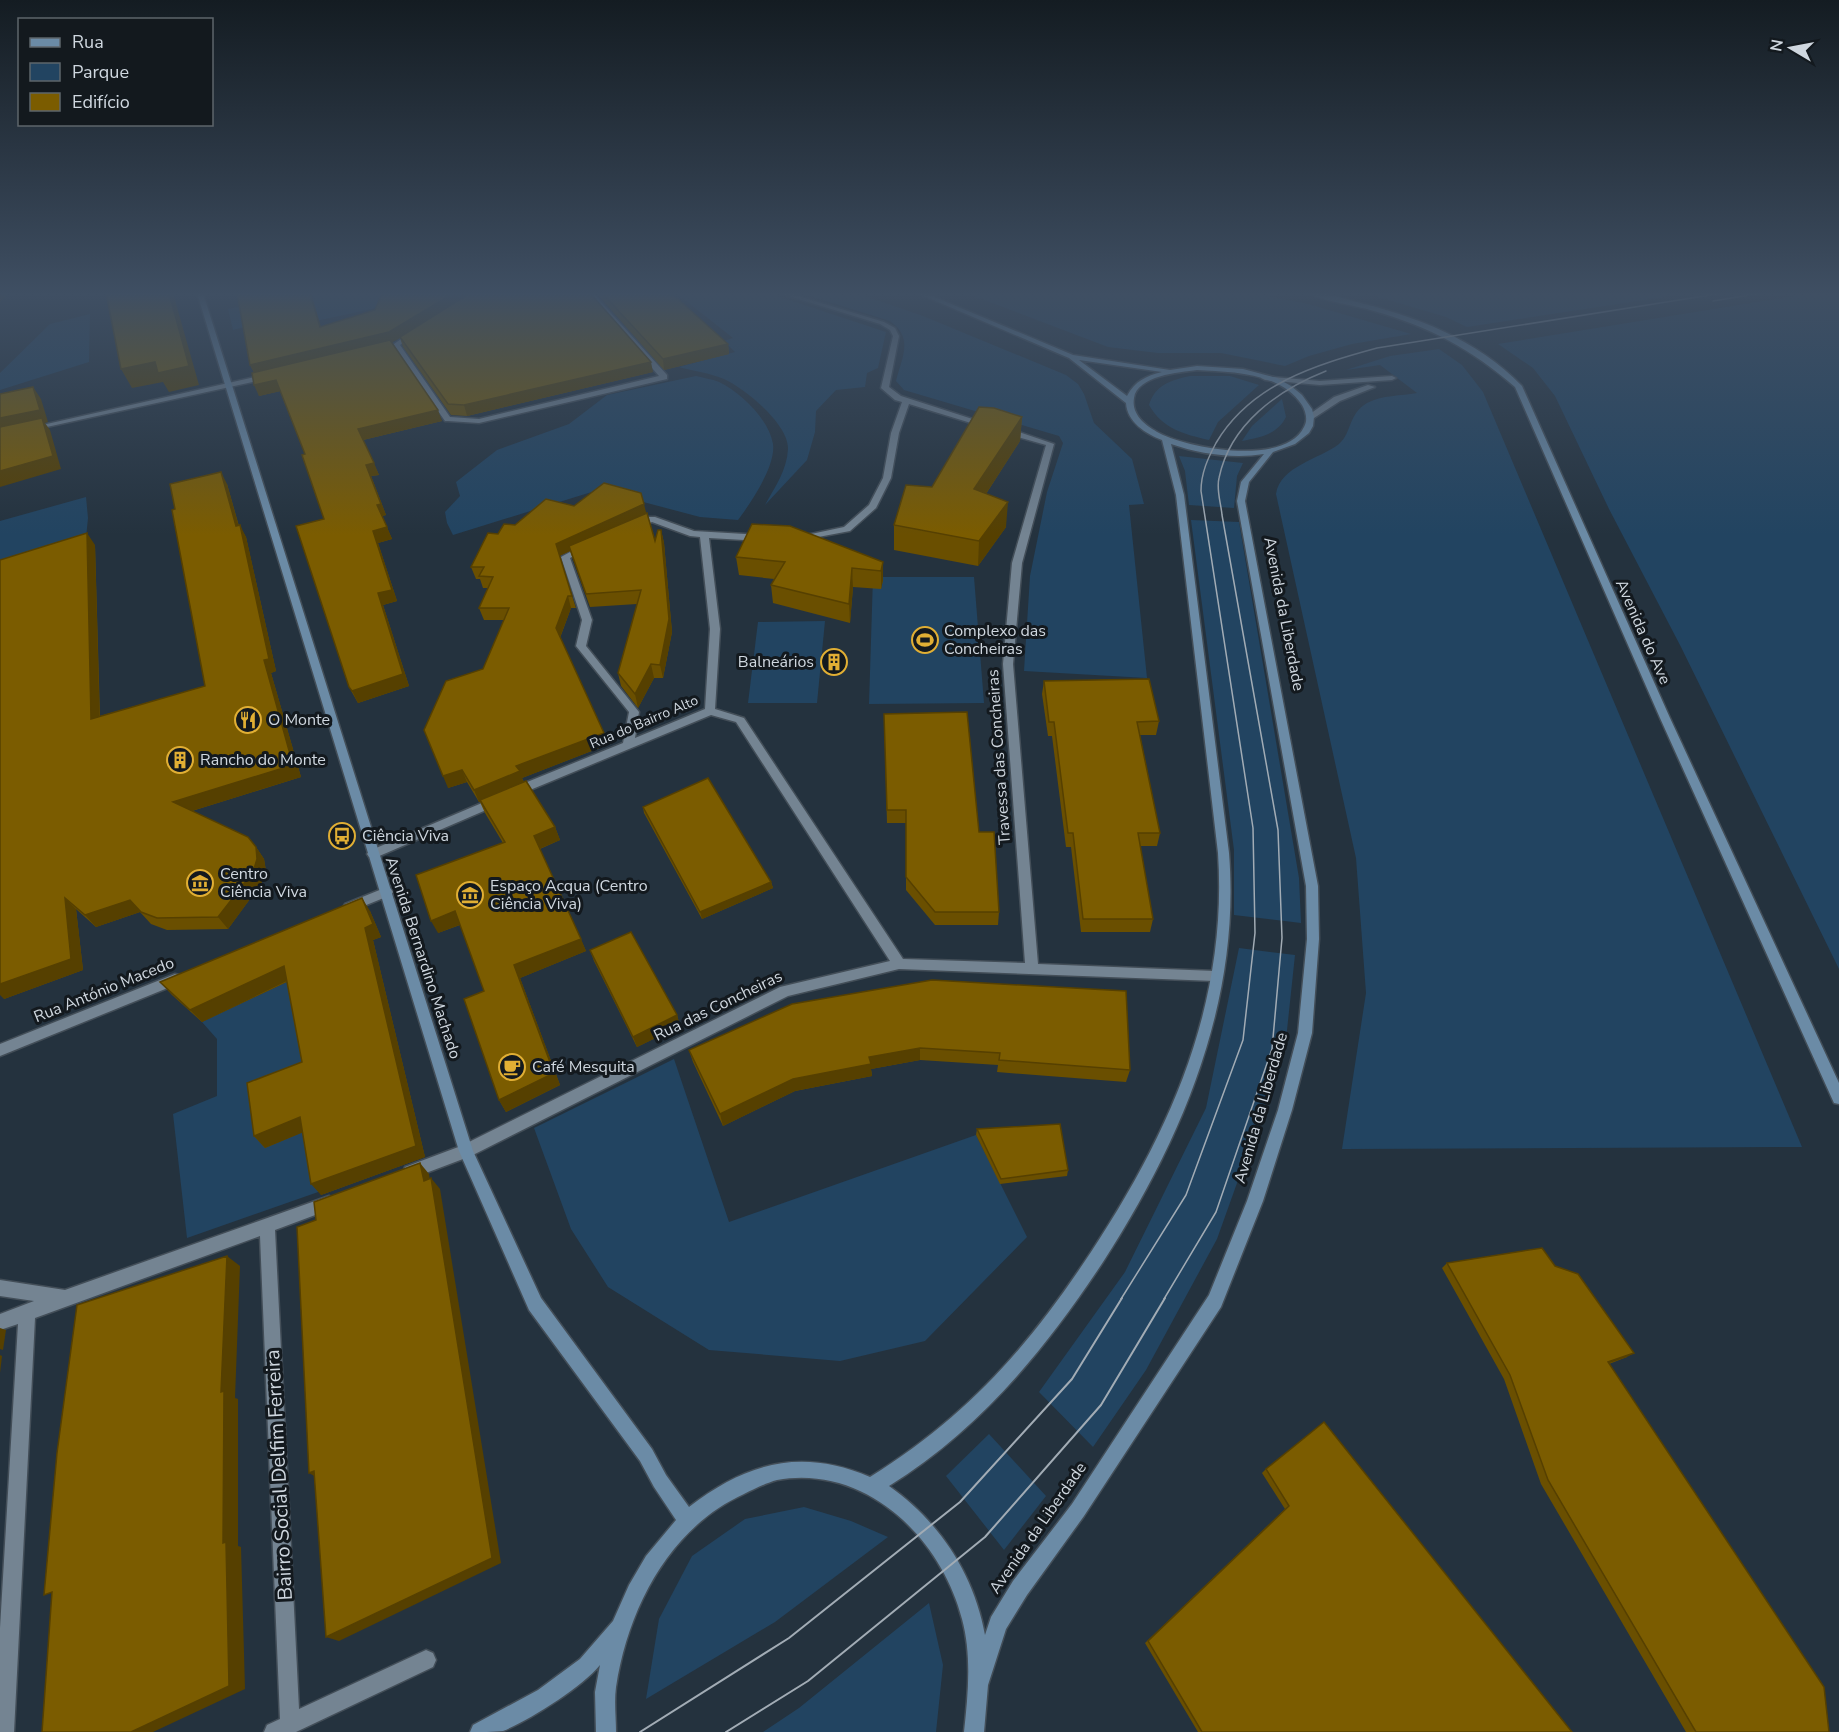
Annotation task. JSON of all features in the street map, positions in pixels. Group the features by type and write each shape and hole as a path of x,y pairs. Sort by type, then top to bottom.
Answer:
{"street":[{"name":"Avenida Bernardino Machado","path":"226,374 466,1151 535,1304 646,1455 660,1481 687,1520"},
{"path":"416,374 448,419 462,422 479,421 664,377 661,374"},
{"path":"786,539 797,539 846,529 873,506 887,478 895,434 906,400 885,388 888,374"},
{"path":"1093,374 1129,401"},
{"path":"1162,374 1149,378 1135,388 1129,401 1132,415 1145,428 1166,440 1188,447 1228,453 1272,449 1294,441 1307,429 1311,416 1337,399 1360,389 1395,380 1320,383 1264,378 1246,374"},
{"name":"Avenida do Ave","path":"1503,374 1518,386 1665,718 1839,1098"},
{"path":"21,431 272,375"},
{"path":"1264,378 1289,389 1304,402 1311,416"},
{"name":"Travessa das Concheiras","path":"906,400 1050,444 1017,563 1008,664 1032,969"},
{"path":"874,1485 905,1468 948,1435 1011,1373 1068,1302 1133,1199 1158,1153 1193,1071 1215,976 1225,912 1222,845 1179,495 1166,440"},
{"name":"Avenida da Liberdade","path":"979,1682 998,1624 1020,1588 1078,1510 1215,1301 1255,1201 1285,1110 1305,1033 1313,939 1312,886 1241,501 1245,482 1272,449"},
{"path":"622,531 652,519 704,535 774,539"},
{"name":"Rua do Bairro Alto","path":"373,854 710,711 715,629 704,535"},
{"path":"593,543 565,557 587,620 580,646 634,712 628,745"},
{"path":"710,711 740,720 899,964 1215,976"},
{"path":"332,914 387,892"},
{"name":"Rua das Concheiras","path":"466,1151 785,991 899,964"},
{"name":"Rua António Macedo","path":"0,1050 188,973"},
{"path":"400,1176 466,1151"},
{"path":"0,1322 345,1197"},
{"name":"Bairro Social Delfim Ferreira","path":"267,1226 282,1728 426,1660"},
{"path":"0,1288 66,1298"},
{"path":"4,1732 27,1312"},
{"path":"480,1732 545,1697 587,1666 620,1625 649,1567 687,1520 731,1488 779,1471 828,1470 874,1485 902,1504 927,1529 951,1564 972,1620 979,1682 974,1732"},
{"path":"606,1732 606,1688 620,1625"}],"green space":[{"path":"0,374 51,374 0,390"},
{"path":"707,374 867,374 865,387 836,390 816,411 815,432 807,460 765,505 785,464 788,449 786,439 773,418 743,390 719,377"},
{"path":"898,374 1063,374 1078,384 1094,423 1132,459 1144,504 1129,505 1147,678 1024,671 1030,576 1047,492 1063,443 1059,436 904,390 896,381"},
{"path":"1392,374 1469,374 1483,392 1802,1147 1342,1149 1366,993 1356,858 1276,494 1285,476 1343,440 1356,412 1361,407 1373,400 1385,397 1417,393"},
{"path":"1538,374 1839,374 1839,969 1681,647 1609,509 1555,396"},
{"path":"696,376 719,382 744,399 766,425 773,444 770,463 761,484 738,520 700,517 598,490 453,535 445,512 460,496 456,482 497,450 569,424 607,395"},
{"path":"1190,376 1230,376 1259,385 1218,422 1209,440 1182,433 1167,425 1149,405 1155,393 1165,384"},
{"path":"1282,399 1286,417 1278,428 1267,434 1242,441 1252,426"},
{"path":"1179,456 1243,463 1237,476 1234,508 1189,505 1185,471"},
{"path":"86,497 88,518 85,548 0,574 0,521"},
{"path":"1191,520 1239,522 1299,878 1301,923 1234,915 1234,850"},
{"name":"Complexo das Concheiras","path":"873,577 974,577 984,703 869,704"},
{"path":"825,621 817,703 748,703 758,622"},
{"path":"1239,948 1295,955 1285,1049 1217,1239 1146,1370 1093,1447 1039,1392 1125,1272 1206,1108"},
{"path":"310,971 311,1129 321,1191 187,1238 173,1114 217,1096 217,1039 202,1022"},
{"path":"674,1059 729,1222 976,1135 1027,1237 925,1341 840,1361 709,1350 608,1287 571,1229 534,1128"},
{"path":"989,1434 1046,1496 1004,1550 946,1476"},
{"path":"804,1507 851,1521 888,1537 775,1622 646,1699 659,1619 692,1556 745,1519"},
{"path":"929,1603 943,1665 936,1732 763,1732 799,1708"}],"building":[{"path":"252,374 413,374 438,410 358,429 374,463 366,465 381,504 377,505 387,527 373,531 392,590 378,593 403,674 352,691 349,687 296,526 324,519 302,455 305,454 276,380 254,385"},
{"path":"426,374 600,374 464,405 448,404"},
{"path":"33,387 40,410 0,418 0,394"},
{"path":"979,407 994,408 1022,417 974,489 1008,502 979,541 894,525 906,485 932,487"},
{"path":"42,418 53,456 0,471 0,427"},
{"path":"221,472 236,526 240,525 269,659 264,660 293,765 173,802 248,837 256,847 257,859 253,872 218,917 157,918 141,912 130,900 85,915 65,898 71,959 0,984 0,560 87,533 91,719 205,686 172,510 175,509 170,484"},
{"path":"604,483 641,493 644,504 556,544 572,596 568,596 556,628 604,733 516,766 520,771 474,790 462,770 443,776 424,730 446,681 483,669 509,608 479,608 493,577 479,576 484,567 471,567 488,533 498,534 504,524 515,525 546,499 574,506"},
{"path":"647,513 655,541 658,530 661,530 669,619 660,665 651,664 635,694 618,673 641,590 586,594 569,546"},
{"path":"752,524 790,526 883,562 881,571 852,568 849,604 771,585 785,562 736,557"},
{"path":"1149,679 1159,721 1137,722 1160,833 1138,833 1153,919 1083,919 1073,833 1068,833 1054,722 1049,722 1044,681"},
{"path":"967,712 979,832 994,832 999,912 935,912 906,877 906,810 887,810 884,714"},
{"path":"708,778 771,882 700,912 643,807"},
{"path":"526,781 555,827 534,836 581,939 514,965 554,1073 499,1100 464,999 484,991 455,911 431,921 416,875 505,842 480,800"},
{"path":"362,898 373,924 365,928 416,1146 311,1184 300,1117 254,1136 247,1083 302,1062 284,966 190,1010 160,982"},
{"path":"631,932 677,1015 633,1037 590,950"},
{"path":"932,980 1126,991 1130,1070 999,1060 1000,1053 920,1048 869,1057 871,1064 793,1079 720,1114 689,1050 792,1004"},
{"path":"1060,1124 1068,1170 1001,1179 977,1129"},
{"path":"420,1163 424,1181 431,1178 492,1558 326,1637 314,1471 309,1473 297,1227 316,1220 314,1202"},
{"path":"1542,1248 1555,1266 1578,1274 1634,1353 1608,1362 1824,1687 1829,1732 1696,1732 1548,1480 1510,1375 1447,1263"},
{"path":"227,1256 221,1392 224,1391 223,1543 226,1542 229,1686 131,1732 42,1732 52,1592 44,1595 57,1453 77,1305"},
{"path":"1324,1422 1572,1732 1202,1732 1148,1641 1289,1506 1266,1469"}],"tram line":[{"path":"1121,1299 1186,1195 1243,1040 1255,933 1253,828 1201,491 1202,478 1210,454 1230,423 1266,391 1300,374"},
{"path":"1164,1299 1216,1212 1272,1049 1282,938 1278,830 1218,483 1225,459 1245,425 1274,399 1320,374"},
{"path":"640,1732 789,1638 960,1502 1072,1379 1122,1298"},
{"path":"726,1732 808,1681 985,1537 1101,1405 1165,1298"}],"place":[{"name":"Complexo das Concheiras","path":"925,640"},
{"name":"Balneários","path":"834,662"},
{"name":"O Monte","path":"248,720"},
{"name":"Rancho do Monte","path":"180,760"},
{"name":"Ciência Viva","path":"342,836"},
{"name":"Centro Ciência Viva","path":"200,883"},
{"name":"Espaço Acqua (Centro Ciência Viva)","path":"470,895"},
{"name":"Café Mesquita","path":"512,1067"}]}
